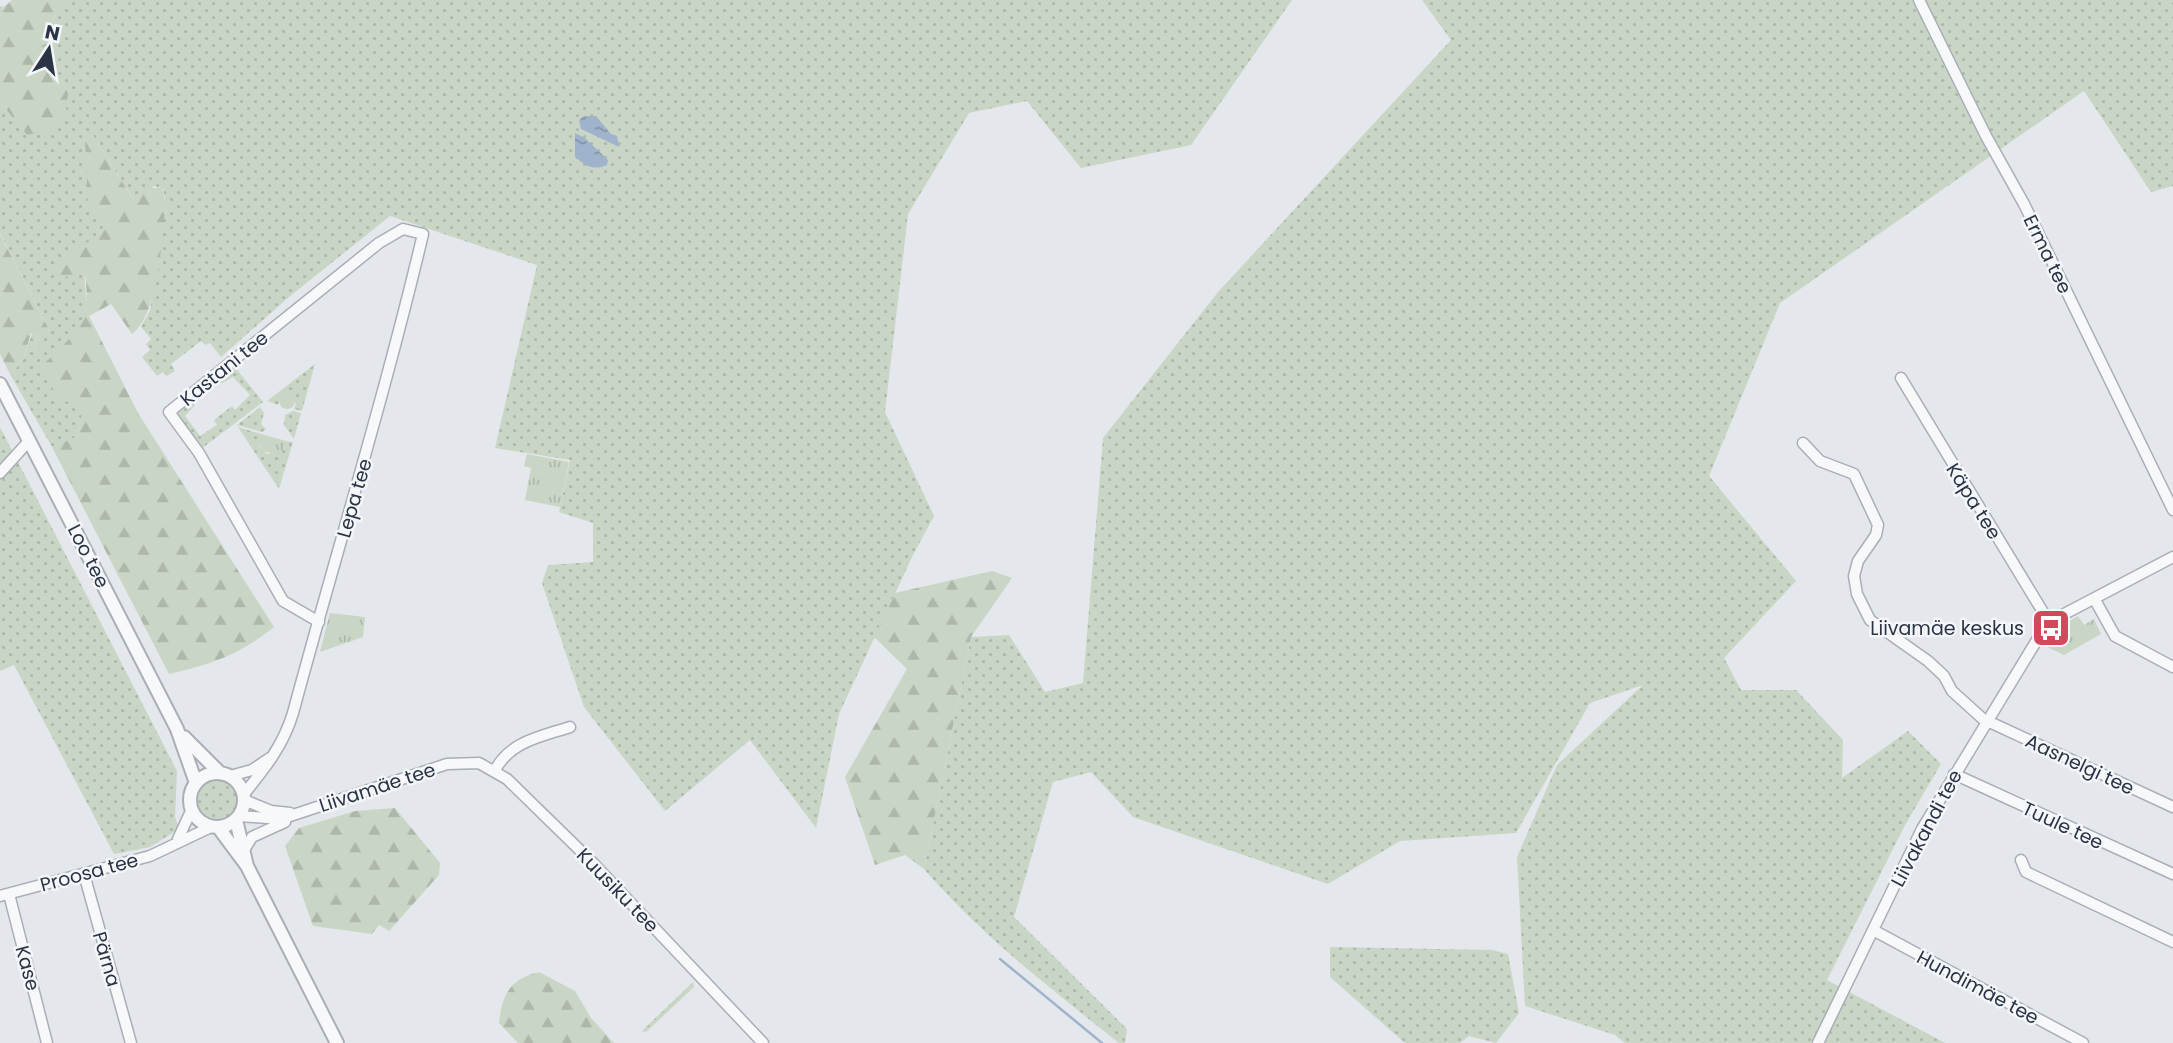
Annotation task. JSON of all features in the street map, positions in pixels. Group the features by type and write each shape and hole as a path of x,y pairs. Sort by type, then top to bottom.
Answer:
{"street":[{"name":"Erma tee","path":"1919,0 1986,136 2024,204 2173,510"},
{"name":"Kastani tee","path":"319,622 283,601 199,453 169,412 398,229 423,234"},
{"name":"Lepa tee","path":"244,797 261,775 289,727 390,372 423,234"},
{"name":"Käpa tee","path":"1901,378 2049,622"},
{"name":"Loo tee","path":"0,384 177,729 196,782"},
{"path":"0,473 29,441"},
{"name":"Aasnelgi tee","path":"1803,443 1820,461 1854,474 1877,518 1875,535 1858,561 1854,576 1863,609 1870,620 1928,661 1944,676 1952,691 1987,721 2173,807"},
{"path":"2049,622 2173,557"},
{"path":"2095,600 2115,636 2173,667"},
{"name":"Liivakandi tee","path":"1818,1043 1922,829 2049,622"},
{"path":"495,770 513,748 570,727"},
{"name":"Loo tee","path":"177,729 200,756 225,775"},
{"path":"176,843 186,827 191,811 189,799 196,782 207,775 252,770 273,756"},
{"name":"Liivamäe tee","path":"237,818 273,820 298,814 457,762 479,763 495,770"},
{"name":"Kuusiku tee","path":"495,770 593,863 763,1043"},
{"name":"Tuule tee","path":"1954,774 2173,874"},
{"path":"225,775 239,784 244,797 237,818 247,866"},
{"name":"Liivamäe tee","path":"244,797 271,811 298,814"},
{"path":"191,811 199,821 214,827 247,866 337,1043"},
{"path":"244,850 252,837 298,814"},
{"path":"214,827 237,818"},
{"name":"Proosa tee","path":"4,895 150,856 214,827"},
{"path":"2021,860 2026,872 2173,942"},
{"name":"Pärna","path":"84,874 131,1043"},
{"name":"Kase","path":"4,895 47,1043"},
{"name":"Hundimäe tee","path":"1873,930 2083,1043"}],"green space":[{"path":"12,0 66,0 40,39 68,93 64,127 27,135 0,102 0,6 4,7"},
{"path":"66,0 1292,0 1191,145 1081,168 1027,101 969,113 908,214 885,412 934,516 839,714 816,828 750,740 665,811 584,707 542,583 548,565 593,562 593,523 559,512 570,460 495,448 537,265 390,216 289,297 221,357 210,343 205,345 201,341 171,364 175,371 167,376 163,372 157,376 142,357 150,350 146,344 151,339 141,327 150,310 166,204 163,189 154,186 136,203 92,134 104,226 85,268 86,306 81,325 72,399 84,407 78,436 52,447 11,376 24,356 32,333 38,334 34,348 49,330 0,233 0,102 27,135 68,93 40,39"},
{"path":"1422,0 2173,0 2173,186 2151,192 2084,91 1780,303 1709,476 1796,581 1724,658 1741,690 1796,690 1843,740 1842,778 1908,731 1941,764 1905,825 1827,980 1945,1043 1625,1043 1615,1035 1525,1006 1517,857 1557,765 1643,685 1590,703 1516,833 1400,841 1328,884 1133,817 1091,772 1053,782 1014,917 1127,1029 1125,1043 1119,1043 1017,960 969,917 924,869 971,637 1009,635 1045,692 1083,683 1103,438 1218,292 1451,40"},
{"path":"92,134 135,202 142,188 162,188 166,204 158,274 154,292 141,323 132,334 111,304 89,316 138,413 274,627 249,645 225,657 169,674 52,447 78,436 83,407 72,399 63,403 39,369 78,328 86,306 85,273 64,277 56,275 56,265 94,238 104,226 88,206 85,138"},
{"path":"0,234 49,330 38,350 34,349 38,334 31,333 24,356 11,376 0,354"},
{"path":"315,364 302,411 294,409 296,403 281,397 278,405 267,401"},
{"path":"234,366 263,402 201,449 177,413 192,400 195,405 185,416 200,436 217,425 214,420 232,406 235,410 250,395 233,377 220,384 217,381"},
{"path":"287,393 293,395 293,407 287,409 281,407 279,401 281,395"},
{"path":"260,407 264,413 261,424 266,429 262,432 237,425"},
{"path":"293,411 301,413 294,439 284,425 285,415"},
{"path":"0,427 177,771 175,817 179,829 150,847 114,854 14,665 0,671"},
{"path":"238,427 261,434 260,447 267,454 283,450 286,441 293,442 279,489"},
{"path":"261,434 286,441 283,450 275,454 263,451 259,443"},
{"path":"527,454 569,462 560,507 525,500 531,468 524,466"},
{"path":"992,571 1012,578 971,637 924,869 905,855 875,865 845,777 907,669 874,637 895,593"},
{"path":"330,613 365,617 363,637 320,652"},
{"path":"2078,616 2084,625 2094,619 2101,634 2064,655 2043,645 2051,632"},
{"path":"217,780 225,781 231,786 236,792 236,808 231,814 225,819 217,820 209,819 203,814 198,808 197,800 198,792 203,786 209,781"},
{"path":"395,808 440,863 439,875 389,931 379,925 372,934 313,926 285,846 299,828 355,811"},
{"path":"1330,947 1492,950 1508,954 1519,1013 1496,1043 1469,1036 1460,1043 1405,1043 1330,977"},
{"path":"539,972 575,991 591,1018 614,1043 518,1043 499,1023 502,1004 514,984"},
{"path":"693,982 694,987 646,1032 642,1031"}],"water":[{"path":"584,116 596,116 611,134 617,136 619,147 581,129 579,120"},
{"path":"575,133 585,138 608,160 607,165 590,167 575,157"}],"waterway":[{"path":"1000,959 1102,1043"}],"place":[{"name":"Liivamäe keskus","path":"2051,628"}]}
